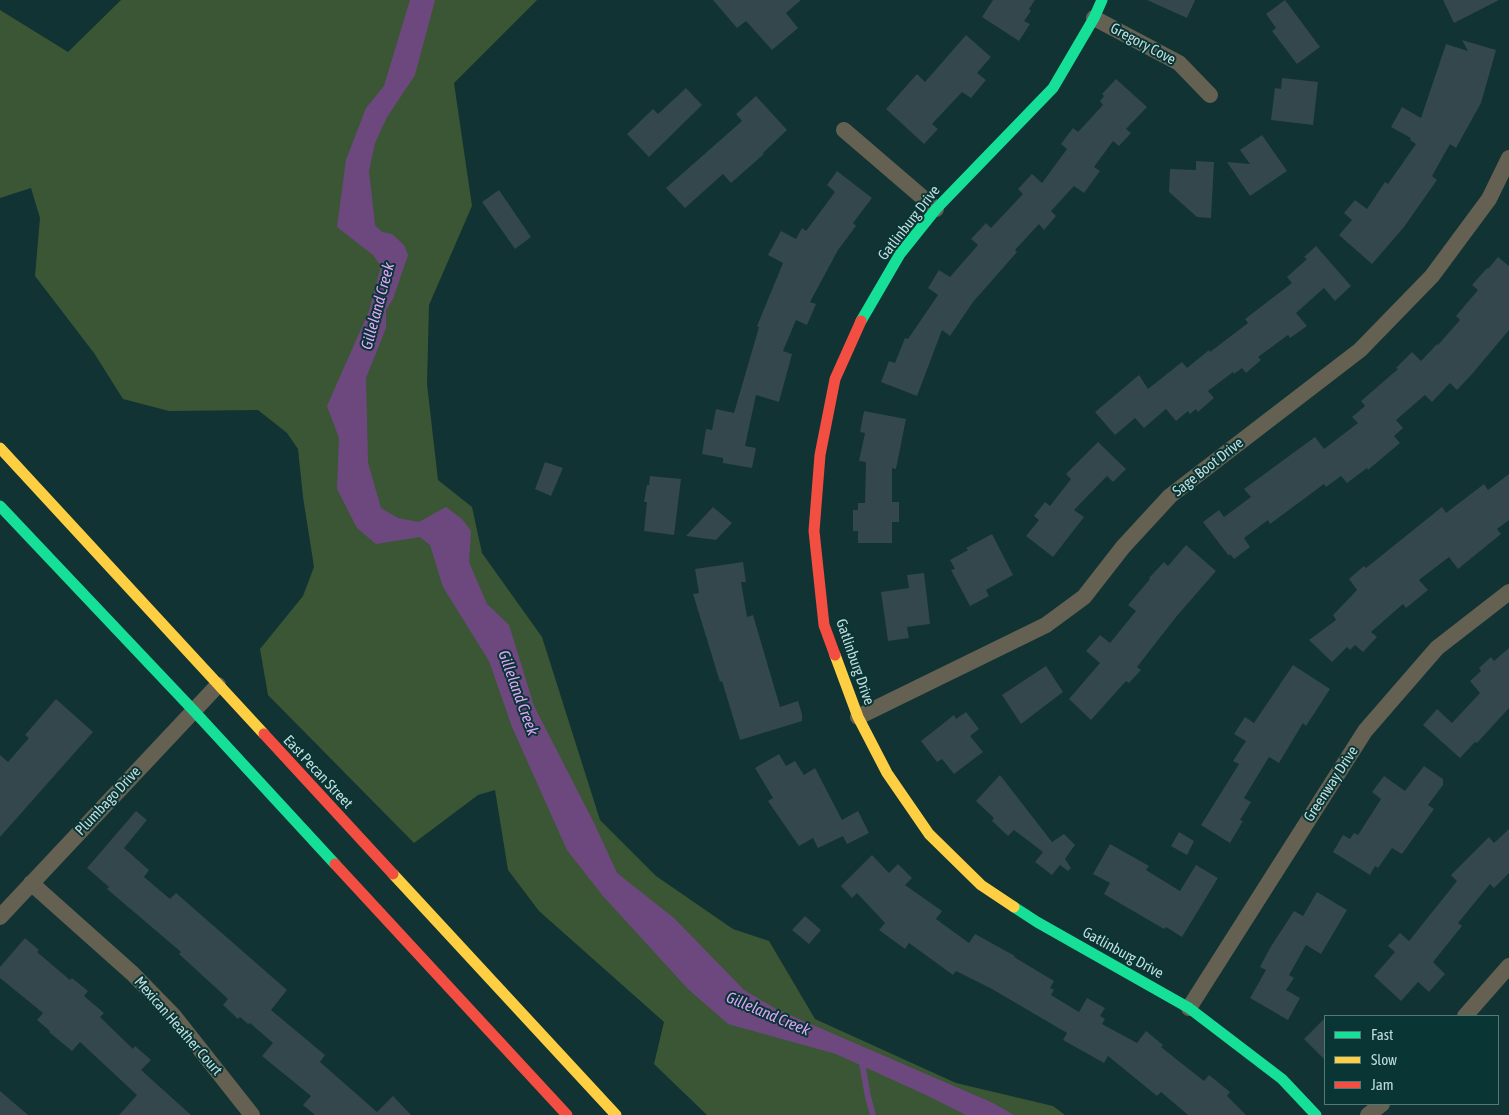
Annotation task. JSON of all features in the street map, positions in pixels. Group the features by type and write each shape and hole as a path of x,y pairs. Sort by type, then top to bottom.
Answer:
{"main road":[{"name":"Gatlinburg Drive","path":"1102,0 1094,18 1053,88 936,209 900,254 858,324 835,379 820,455 814,531 824,625 858,717 887,773 929,834 980,885 1037,922 1189,1008 1282,1079 1316,1115"},
{"name":"East Pecan Street","path":"0,448 616,1115"},
{"path":"0,506 194,711 567,1115"}],"street":[{"name":"Gregory Cove","path":"1094,18 1179,63 1210,95"},
{"path":"844,130 936,209"},
{"name":"Sage Boot Drive","path":"858,717 1046,625 1084,597 1123,547 1170,496 1360,350 1432,276 1489,199 1509,158"},
{"name":"Greenway Drive","path":"1189,1008 1365,731 1437,648 1509,592"},
{"name":"Plumbago Drive","path":"0,917 30,883 218,686"},
{"name":"Mexican Heather Court","path":"30,883 133,974 173,1015 252,1115"},
{"path":"1466,1015 1509,966"},
{"path":"1368,1115 1381,1105"}],"green space":[{"path":"121,0 537,0 454,83 472,206 429,305 427,384 438,480 472,507 482,553 542,637 600,820 656,876 733,929 769,941 815,1019 956,1083 1053,1106 1065,1115 707,1115 654,1064 664,1022 539,911 508,870 495,790 478,795 414,843 268,695 260,649 303,596 314,567 298,449 287,433 258,410 169,411 123,399 94,353 35,276 40,218 31,188 0,198 0,10 68,52"}],"water":[{"name":"Gilleland Creek","path":"410,0 435,0 415,75 387,117 375,143 369,171 375,225 382,232 392,234 404,245 408,255 393,299 386,310 386,328 366,378 368,463 381,508 398,518 419,522 446,507 462,519 471,531 469,562 487,604 509,625 534,706 594,823 617,873 674,918 744,990 776,1009 993,1103 1014,1115 966,1115 836,1054 728,1024 688,989 603,896 567,850 512,727 489,661 443,587 430,545 420,537 376,544 357,528 337,489 339,438 327,406 369,311 381,266 373,255 337,227 346,160 366,108 384,86"}],"building":[{"path":"713,0 801,0 786,13 798,28 772,50 746,21 737,28"},
{"path":"993,0 1035,0 1029,9 1031,11 1024,21 1030,24 1019,41 982,17"},
{"path":"1147,0 1195,0 1187,18"},
{"path":"1285,0 1320,47 1297,64 1272,31 1276,28 1266,14"},
{"path":"1443,0 1499,0 1454,23"},
{"path":"966,35 991,57 977,73 986,80 971,98 962,92 932,124 938,129 924,144 886,109 917,74 925,82"},
{"path":"1462,40 1496,50 1481,103 1456,148 1450,144 1432,176 1437,180 1404,227 1372,264 1339,235 1352,220 1344,213 1355,200 1367,209 1385,182 1388,184 1416,144 1410,140 1411,138 1391,127 1402,107 1421,118 1446,44 1468,51"},
{"path":"1282,78 1318,82 1313,125 1271,120 1275,88 1281,89"},
{"path":"1116,79 1147,107 1126,129 1131,133 1119,146 1113,141 1094,167 1100,171 1084,193 1074,186 1051,211 1056,216 1044,230 1039,224 1015,250 1017,252 973,302 950,336 942,330 917,396 881,382 889,361 895,363 905,338 908,339 938,295 928,288 939,270 950,277 978,245 971,239 986,223 991,228 1023,194 1018,189 1032,174 1042,183 1067,149 1061,144 1073,128 1078,132 1103,105 1100,101 1104,96 1102,94"},
{"path":"686,88 702,105 649,157 627,134 653,109 658,114"},
{"path":"756,96 787,130 764,154 731,183 723,174 685,208 666,188 742,121 736,114"},
{"path":"1262,135 1287,171 1250,196 1227,162 1250,164 1240,150"},
{"path":"1196,161 1214,162 1211,218 1197,217 1169,192 1170,169 1196,170"},
{"path":"837,171 872,198 853,223 856,226 838,250 810,302 816,304 807,325 796,320 783,351 792,354 779,402 756,395 745,446 756,448 752,468 723,463 723,458 702,454 706,429 712,430 716,409 734,413 759,327 757,326 783,263 768,255 781,231 796,239 802,228 806,231 835,192 827,185"},
{"path":"499,190 531,237 515,249 482,202"},
{"path":"1316,246 1351,286 1335,301 1324,288 1296,313 1307,326 1290,338 1288,335 1258,357 1261,360 1246,373 1242,368 1234,374 1233,372 1208,391 1214,398 1198,412 1196,409 1190,414 1188,411 1176,421 1166,409 1144,428 1135,418 1115,435 1095,412 1139,375 1148,389 1182,362 1187,368 1209,350 1210,352 1248,323 1245,319 1292,283 1287,277 1307,259 1304,257"},
{"path":"1498,257 1509,266 1509,330 1472,374 1457,390 1450,383 1432,402 1425,395 1396,420 1403,428 1394,436 1400,443 1368,470 1367,468 1347,483 1341,476 1326,487 1324,484 1270,524 1268,520 1244,538 1250,547 1234,559 1230,554 1229,556 1203,522 1219,510 1224,517 1251,497 1244,489 1315,437 1324,449 1358,423 1352,417 1365,406 1361,401 1398,369 1396,368 1412,352 1421,361 1438,345 1460,320 1456,316 1478,290 1472,285"},
{"path":"864,411 906,419 896,469 892,468 892,502 899,502 899,522 892,522 892,543 858,543 858,531 853,531 853,510 858,510 858,503 865,503 866,462 859,461 865,433 860,432"},
{"path":"1098,442 1126,469 1113,482 1107,476 1074,510 1084,517 1053,557 1026,536 1039,520 1034,516 1045,502 1050,506 1071,479 1066,474"},
{"path":"545,462 563,468 551,496 535,489"},
{"path":"1509,474 1509,520 1497,529 1501,534 1458,569 1449,557 1419,580 1428,590 1406,608 1403,604 1371,632 1377,637 1363,652 1355,645 1350,650 1347,647 1332,662 1309,640 1336,620 1333,615 1357,590 1349,579 1364,566 1366,568 1442,507 1446,513 1484,484 1488,490"},
{"path":"650,476 681,479 674,535 644,531 647,502 644,502"},
{"path":"713,507 732,523 716,540 686,536"},
{"path":"992,534 1013,575 986,590 989,596 970,606 951,570 955,569 950,560 968,550 966,548"},
{"path":"1186,545 1216,571 1176,617 1137,667 1141,670 1129,683 1126,681 1091,720 1069,699 1100,663 1086,651 1100,635 1110,643 1136,611 1128,605 1164,562 1168,566"},
{"path":"743,562 746,582 741,582 747,617 753,615 780,707 798,701 802,721 740,740 693,594 699,593 695,569"},
{"path":"924,573 930,624 907,627 909,638 888,641 881,592 909,588 907,575"},
{"path":"1509,648 1509,708 1477,743 1475,742 1460,758 1423,725 1437,709 1452,723 1480,693 1470,681 1481,671 1479,668 1491,657 1494,661"},
{"path":"1293,665 1330,689 1306,726 1303,723 1279,763 1269,757 1244,798 1251,802 1240,820 1243,821 1230,843 1201,825 1239,764 1233,761 1246,741 1234,734 1245,717 1254,723"},
{"path":"1046,666 1063,692 1021,724 1002,695"},
{"path":"56,699 93,732 0,837 0,755 8,762 29,738 25,735"},
{"path":"966,712 979,729 970,736 983,752 954,774 942,759 937,762 921,741 954,715 956,719"},
{"path":"779,754 786,766 795,761 804,775 815,768 842,820 858,811 869,833 847,844 843,836 818,848 813,838 799,846 768,801 773,798 755,768"},
{"path":"1424,766 1443,779 1443,785 1428,805 1434,809 1402,854 1392,848 1378,868 1375,866 1370,875 1333,852 1343,835 1350,839 1354,833 1358,835 1381,799 1372,792 1384,776 1405,791"},
{"path":"1000,775 1052,842 1064,834 1075,845 1065,859 1071,868 1068,871 1060,865 1052,875 1035,862 1043,852 1014,830 1008,836 992,821 994,818 976,801"},
{"path":"136,811 147,820 124,848 149,870 144,877 170,899 176,893 287,990 271,1010 325,1055 320,1062 377,1112 393,1096 411,1115 315,1115 303,1105 311,1096 262,1056 273,1043 250,1023 248,1024 240,1017 238,1019 223,1005 228,999 179,954 181,952 107,889 109,887 87,868"},
{"path":"1509,829 1509,873 1494,888 1490,884 1458,923 1462,926 1433,962 1445,974 1429,992 1418,982 1401,1001 1374,976 1395,952 1388,946 1400,933 1409,941 1457,881 1451,875 1489,837 1494,843"},
{"path":"1179,832 1194,841 1187,855 1171,846"},
{"path":"1110,844 1149,866 1146,870 1180,891 1196,865 1218,878 1182,937 1166,927 1164,929 1104,894 1110,883 1093,874"},
{"path":"872,855 889,873 898,864 912,878 905,885 942,911 936,919 969,943 975,934 1015,956 1054,981 1050,988 1054,990 1051,995 1079,1012 1087,998 1105,1008 1100,1016 1105,1019 1102,1024 1137,1043 1146,1031 1163,1045 1161,1047 1204,1081 1209,1075 1230,1092 1227,1096 1246,1115 1188,1115 1161,1092 1157,1096 1108,1056 1104,1063 1063,1040 1067,1033 992,989 956,971 953,975 909,943 905,949 879,930 885,923 857,893 852,898 841,886"},
{"path":"1317,892 1347,910 1321,954 1306,945 1289,975 1294,978 1286,990 1300,998 1288,1020 1250,998 1266,970 1260,967 1270,948 1294,911 1303,916"},
{"path":"805,916 821,930 809,944 792,930"},
{"path":"25,938 39,950 37,952 70,980 72,978 88,991 84,996 104,1013 100,1017 133,1049 135,1046 151,1060 141,1070 191,1115 119,1115 137,1095 80,1042 72,1051 49,1032 37,1020 43,1013 0,978 0,967"},
{"path":"1324,1019 1324,1059 1304,1039"},
{"path":"0,1091 28,1115 0,1115"}],"waterway":[{"path":"861,1057 873,1115"}],"traffic: fast":[{"path":"861,321 900,254 936,209 1053,88 1094,18 1102,0"},
{"path":"0,506 194,711 335,864"},
{"path":"1014,907 1189,1008 1282,1079 1316,1115"}],"traffic: slow":[{"path":"0,448 264,734"},
{"path":"835,655 858,717 887,773 929,834 981,885 1014,907"},
{"path":"393,874 616,1115"}],"traffic: jam":[{"path":"835,655 824,625 814,531 820,455 835,379 861,321"},
{"path":"264,734 393,874"},
{"path":"335,864 567,1115"}]}
